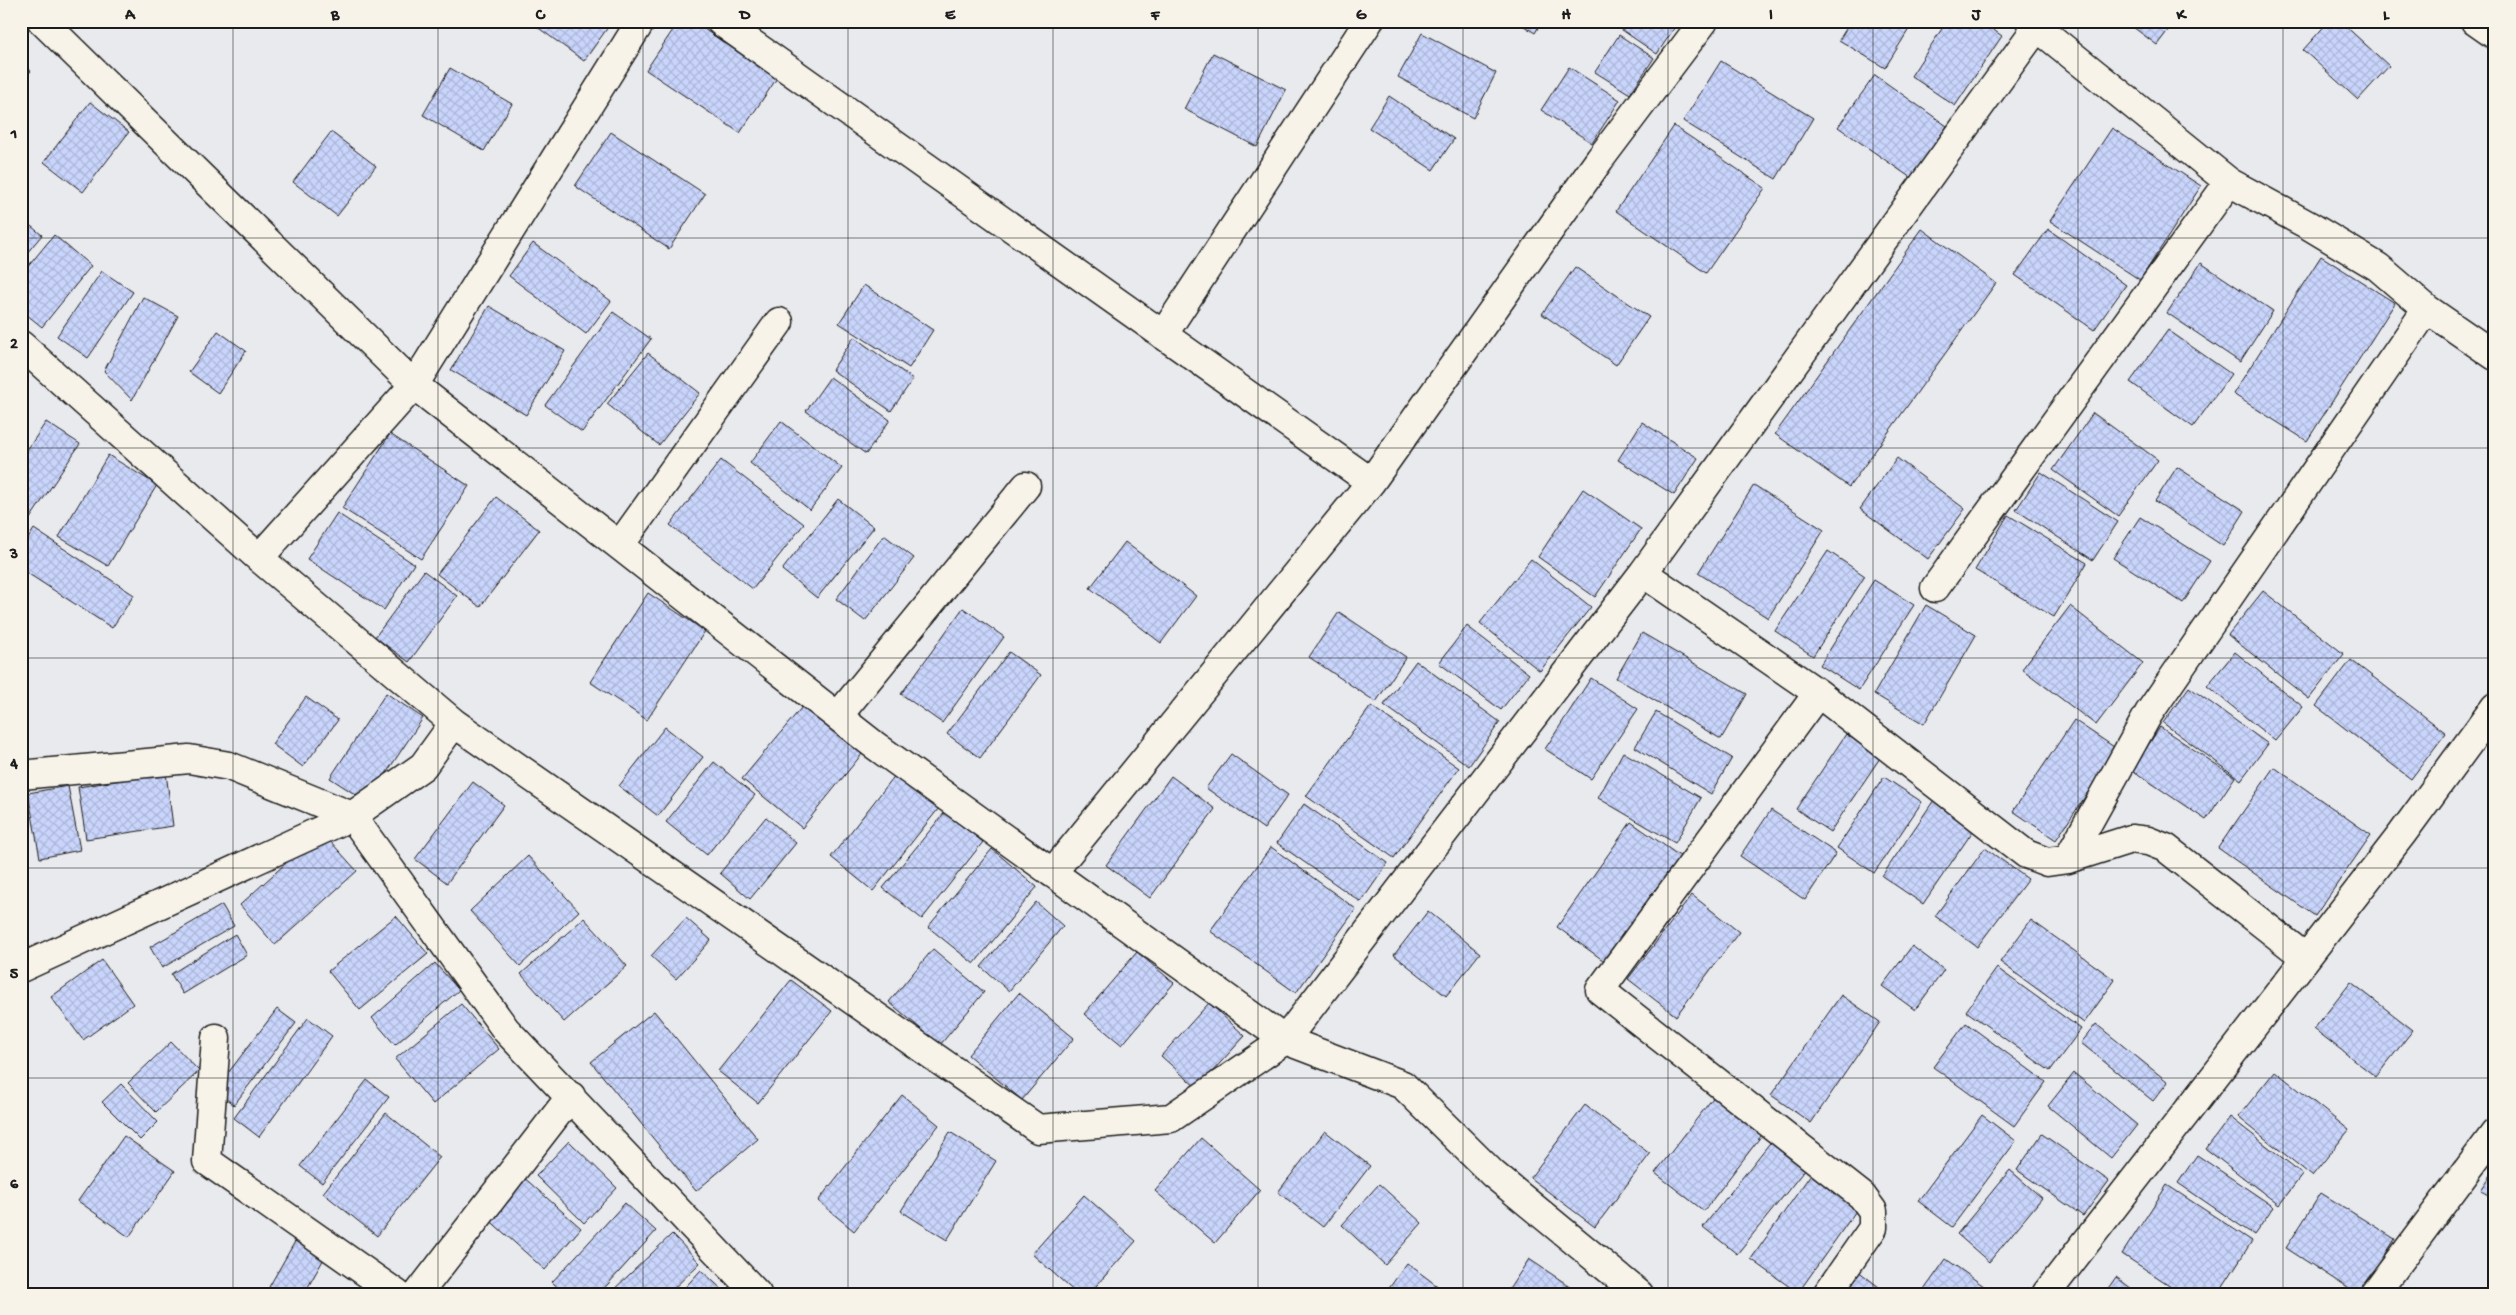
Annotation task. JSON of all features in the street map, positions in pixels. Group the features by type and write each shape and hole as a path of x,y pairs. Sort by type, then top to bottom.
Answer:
{"street":[{"path":"42,21 414,385 838,716 1052,873 1285,1040 1403,1085 1493,1174 1639,1294"},
{"path":"258,558 414,385 641,21"},
{"path":"720,21 1371,482"},
{"path":"1163,335 1369,21"},
{"path":"1052,873 1371,482 1600,159 1704,21"},
{"path":"2475,21 2495,35"},
{"path":"21,345 258,558 454,723 1038,1129 1171,1118 1285,1040 1643,573 2036,23 2229,182 2308,225 2378,267 2427,309 2495,356"},
{"path":"1935,588 2229,182"},
{"path":"2068,859 2149,713 2427,309"},
{"path":"620,545 780,322"},
{"path":"838,716 1026,486"},
{"path":"1643,573 1818,693 2026,854 2047,862 2068,859 2131,839 2148,841 2166,848 2306,958"},
{"path":"1818,693 1600,990 1862,1196 1873,1211 1873,1228 1826,1294"},
{"path":"2046,1294 2412,821 2495,707"},
{"path":"21,968 352,816 423,766 454,723"},
{"path":"21,775 189,759 209,761 229,766 352,816 506,1030 571,1096 757,1294"},
{"path":"216,1038 206,1161 397,1294"},
{"path":"418,1294 571,1096"},
{"path":"2374,1294 2495,1133"}],"building":[{"path":"529,21 608,21 611,23 584,61"},
{"path":"679,21 692,21 777,78 740,133 646,70"},
{"path":"1516,21 1542,21 1535,33"},
{"path":"1609,21 1679,21 1657,54"},
{"path":"1851,21 1914,21 1885,68 1839,40"},
{"path":"1947,21 1981,21 2002,36 1955,106 1911,76"},
{"path":"2125,21 2175,21 2157,45"},
{"path":"2329,21 2340,21 2389,66 2358,100 2303,50"},
{"path":"1422,33 1496,73 1473,118 1398,77"},
{"path":"1619,35 1654,58 1630,94 1595,72"},
{"path":"1213,53 1286,90 1257,147 1184,109"},
{"path":"1721,61 1813,118 1776,179 1683,121"},
{"path":"21,63 31,71 21,82"},
{"path":"1569,67 1620,100 1592,143 1541,110"},
{"path":"450,68 512,104 484,151 423,115"},
{"path":"1875,75 1947,126 1911,178 1838,127"},
{"path":"1389,96 1454,139 1433,170 1369,128"},
{"path":"90,102 129,132 83,192 44,162"},
{"path":"1674,126 1765,188 1706,273 1616,211"},
{"path":"2112,128 2201,186 2140,280 2050,221"},
{"path":"331,132 376,166 337,216 293,182"},
{"path":"611,132 705,194 669,249 575,186"},
{"path":"21,218 42,235 21,260"},
{"path":"1922,229 1996,283 1849,487 1775,434"},
{"path":"2048,229 2126,285 2094,330 2015,275"},
{"path":"54,235 91,266 42,327 21,310 21,275"},
{"path":"533,243 611,301 586,334 509,276"},
{"path":"2321,256 2395,303 2307,441 2233,394"},
{"path":"2201,263 2273,311 2240,362 2167,313"},
{"path":"1575,267 1649,317 1616,365 1542,314"},
{"path":"102,271 133,292 88,358 57,336"},
{"path":"864,285 933,330 909,368 839,323"},
{"path":"143,297 178,316 132,400 104,371"},
{"path":"489,306 565,351 526,415 451,370"},
{"path":"613,312 651,339 582,432 545,405"},
{"path":"2168,330 2231,374 2193,427 2130,382"},
{"path":"218,331 246,351 218,393 189,372"},
{"path":"854,337 913,379 891,411 832,370"},
{"path":"648,353 700,393 659,445 607,404"},
{"path":"830,377 890,420 866,454 806,411"},
{"path":"2093,413 2158,460 2118,516 2053,470"},
{"path":"781,421 842,468 810,510 750,463"},
{"path":"46,422 80,444 23,529 21,528 21,459"},
{"path":"1642,422 1698,458 1674,495 1618,460"},
{"path":"390,434 469,486 421,559 342,508"},
{"path":"108,455 157,485 108,566 59,537"},
{"path":"1897,458 1965,509 1928,559 1860,509"},
{"path":"721,460 804,524 753,589 670,525"},
{"path":"2177,467 2245,511 2223,546 2155,501"},
{"path":"2041,472 2118,522 2093,560 2016,510"},
{"path":"1754,485 1824,530 1768,618 1698,573"},
{"path":"1583,489 1641,529 1595,597 1538,557"},
{"path":"496,497 539,530 480,607 437,574"},
{"path":"838,499 874,527 817,598 782,570"},
{"path":"337,513 414,564 384,610 307,559"},
{"path":"2008,515 2087,563 2054,617 1975,570"},
{"path":"2140,517 2210,561 2183,603 2113,558"},
{"path":"34,529 134,595 112,628 21,569 21,550"},
{"path":"884,535 914,558 865,621 836,599"},
{"path":"1125,542 1196,596 1161,643 1090,588"},
{"path":"1828,551 1865,576 1813,656 1775,631"},
{"path":"1531,559 1591,607 1540,671 1480,623"},
{"path":"424,571 457,596 409,662 375,637"},
{"path":"1874,580 1914,605 1859,690 1820,665"},
{"path":"2263,591 2344,654 2309,699 2228,635"},
{"path":"648,593 705,631 647,720 590,682"},
{"path":"1926,605 1976,635 1924,724 1874,694"},
{"path":"2070,606 2143,663 2096,725 2022,669"},
{"path":"963,608 1004,637 942,723 901,694"},
{"path":"1339,612 1406,657 1376,702 1309,657"},
{"path":"1467,626 1529,674 1501,710 1439,663"},
{"path":"1642,633 1747,694 1721,739 1616,678"},
{"path":"1009,652 1041,675 980,758 947,734"},
{"path":"2235,652 2303,707 2275,741 2207,686"},
{"path":"2351,660 2446,733 2411,779 2316,706"},
{"path":"1416,661 1500,722 1469,766 1384,705"},
{"path":"1591,678 1638,709 1591,779 1545,749"},
{"path":"2189,687 2268,744 2241,780 2163,723"},
{"path":"386,693 423,718 367,802 330,778"},
{"path":"306,697 338,720 303,767 272,744"},
{"path":"807,701 866,749 802,828 742,779"},
{"path":"1371,706 1459,768 1394,858 1306,796"},
{"path":"1656,712 1732,758 1711,794 1635,747"},
{"path":"2074,720 2117,749 2056,840 2013,811"},
{"path":"665,727 703,757 658,816 619,786"},
{"path":"2160,727 2235,777 2206,820 2132,770"},
{"path":"1846,734 1880,758 1830,832 1796,809"},
{"path":"1623,752 1701,798 1675,843 1598,798"},
{"path":"1231,754 1288,795 1264,829 1206,788"},
{"path":"714,762 755,795 707,855 666,822"},
{"path":"2274,767 2371,835 2315,916 2218,848"},
{"path":"166,773 173,826 86,839 78,787"},
{"path":"896,774 939,808 873,891 831,857"},
{"path":"1171,776 1215,809 1150,898 1106,865"},
{"path":"1884,777 1922,802 1874,873 1837,848"},
{"path":"473,782 504,805 447,883 415,859"},
{"path":"68,786 80,850 40,858 28,793"},
{"path":"1934,800 1975,828 1923,904 1882,876"},
{"path":"1304,804 1388,863 1361,902 1277,843"},
{"path":"1771,810 1836,853 1805,900 1740,856"},
{"path":"945,812 983,842 922,919 883,888"},
{"path":"766,817 796,843 750,899 720,873"},
{"path":"1631,822 1681,857 1607,963 1557,927"},
{"path":"321,831 357,871 275,945 240,905"},
{"path":"1271,847 1356,909 1296,993 1210,931"},
{"path":"1985,848 2028,879 1977,947 1935,916"},
{"path":"992,849 1037,887 974,964 928,927"},
{"path":"528,856 579,911 520,966 470,911"},
{"path":"1692,895 1739,932 1676,1016 1628,979"},
{"path":"1036,902 1063,926 1009,991 981,967"},
{"path":"222,905 234,926 162,968 150,947"},
{"path":"1428,911 1480,953 1446,996 1394,955"},
{"path":"396,916 428,954 360,1010 328,971"},
{"path":"584,918 627,966 564,1022 521,974"},
{"path":"686,918 711,940 676,979 651,956"},
{"path":"2031,920 2115,980 2084,1023 2000,962"},
{"path":"235,934 247,955 183,994 171,974"},
{"path":"1912,946 1944,970 1915,1010 1882,986"},
{"path":"933,949 984,992 940,1045 889,1002"},
{"path":"1137,952 1174,983 1122,1045 1084,1014"},
{"path":"102,960 133,1004 83,1040 51,997"},
{"path":"435,963 459,990 395,1045 372,1018"},
{"path":"1997,968 2081,1029 2050,1071 1966,1011"},
{"path":"791,980 832,1011 758,1103 718,1071"},
{"path":"2351,982 2413,1030 2376,1077 2314,1029"},
{"path":"1019,993 1074,1038 1022,1100 968,1055"},
{"path":"1841,995 1880,1022 1811,1123 1771,1095"},
{"path":"1209,1003 1245,1036 1197,1088 1161,1056"},
{"path":"461,1004 499,1049 433,1104 395,1059"},
{"path":"277,1009 296,1023 234,1105 215,1090"},
{"path":"654,1011 758,1139 696,1191 591,1062"},
{"path":"308,1018 332,1036 259,1137 234,1118"},
{"path":"1966,1023 2046,1082 2014,1126 1933,1067"},
{"path":"2096,1024 2168,1082 2153,1101 2081,1043"},
{"path":"171,1042 199,1071 156,1112 128,1083"},
{"path":"2275,1071 2349,1130 2312,1176 2238,1117"},
{"path":"2074,1073 2137,1125 2111,1158 2048,1106"},
{"path":"367,1080 389,1097 322,1183 300,1166"},
{"path":"121,1084 158,1122 140,1140 102,1102"},
{"path":"1719,1090 1768,1127 1704,1211 1655,1173"},
{"path":"902,1095 939,1125 854,1231 818,1201"},
{"path":"1585,1105 1650,1154 1595,1227 1530,1178"},
{"path":"386,1113 440,1157 377,1236 323,1193"},
{"path":"1982,1115 2016,1141 1952,1227 1918,1201"},
{"path":"2230,1117 2303,1174 2279,1205 2206,1149"},
{"path":"1325,1131 1370,1166 1323,1227 1278,1192"},
{"path":"950,1132 996,1161 947,1240 901,1211"},
{"path":"2042,1134 2109,1181 2083,1216 2017,1170"},
{"path":"124,1136 175,1171 129,1237 78,1201"},
{"path":"1201,1138 1260,1190 1215,1243 1155,1191"},
{"path":"1773,1139 1807,1167 1737,1254 1703,1227"},
{"path":"569,1141 617,1188 584,1223 536,1176"},
{"path":"2197,1155 2274,1207 2254,1235 2178,1183"},
{"path":"2495,1169 2495,1199 2481,1190"},
{"path":"2010,1170 2042,1198 1989,1262 1957,1234"},
{"path":"1811,1174 1858,1208 1798,1293 1751,1259"},
{"path":"521,1175 581,1228 545,1270 485,1216"},
{"path":"1379,1184 1422,1223 1385,1265 1342,1225"},
{"path":"2167,1185 2252,1241 2218,1294 2183,1294 2122,1254"},
{"path":"2321,1193 2395,1239 2361,1294 2357,1294 2286,1248"},
{"path":"1084,1195 1136,1241 1089,1294 1077,1294 1032,1254"},
{"path":"625,1203 656,1231 599,1294 565,1294 552,1282"},
{"path":"672,1234 700,1263 668,1294 609,1294"},
{"path":"297,1238 326,1255 304,1294 281,1294 269,1287"},
{"path":"1529,1259 1574,1289 1571,1294 1506,1294"},
{"path":"1946,1259 1995,1294 1929,1294 1924,1290"},
{"path":"1407,1263 1448,1294 1385,1294"},
{"path":"1853,1267 1888,1294 1833,1294"},
{"path":"701,1270 727,1294 679,1294"},
{"path":"2116,1277 2139,1294 2104,1294"}]}
